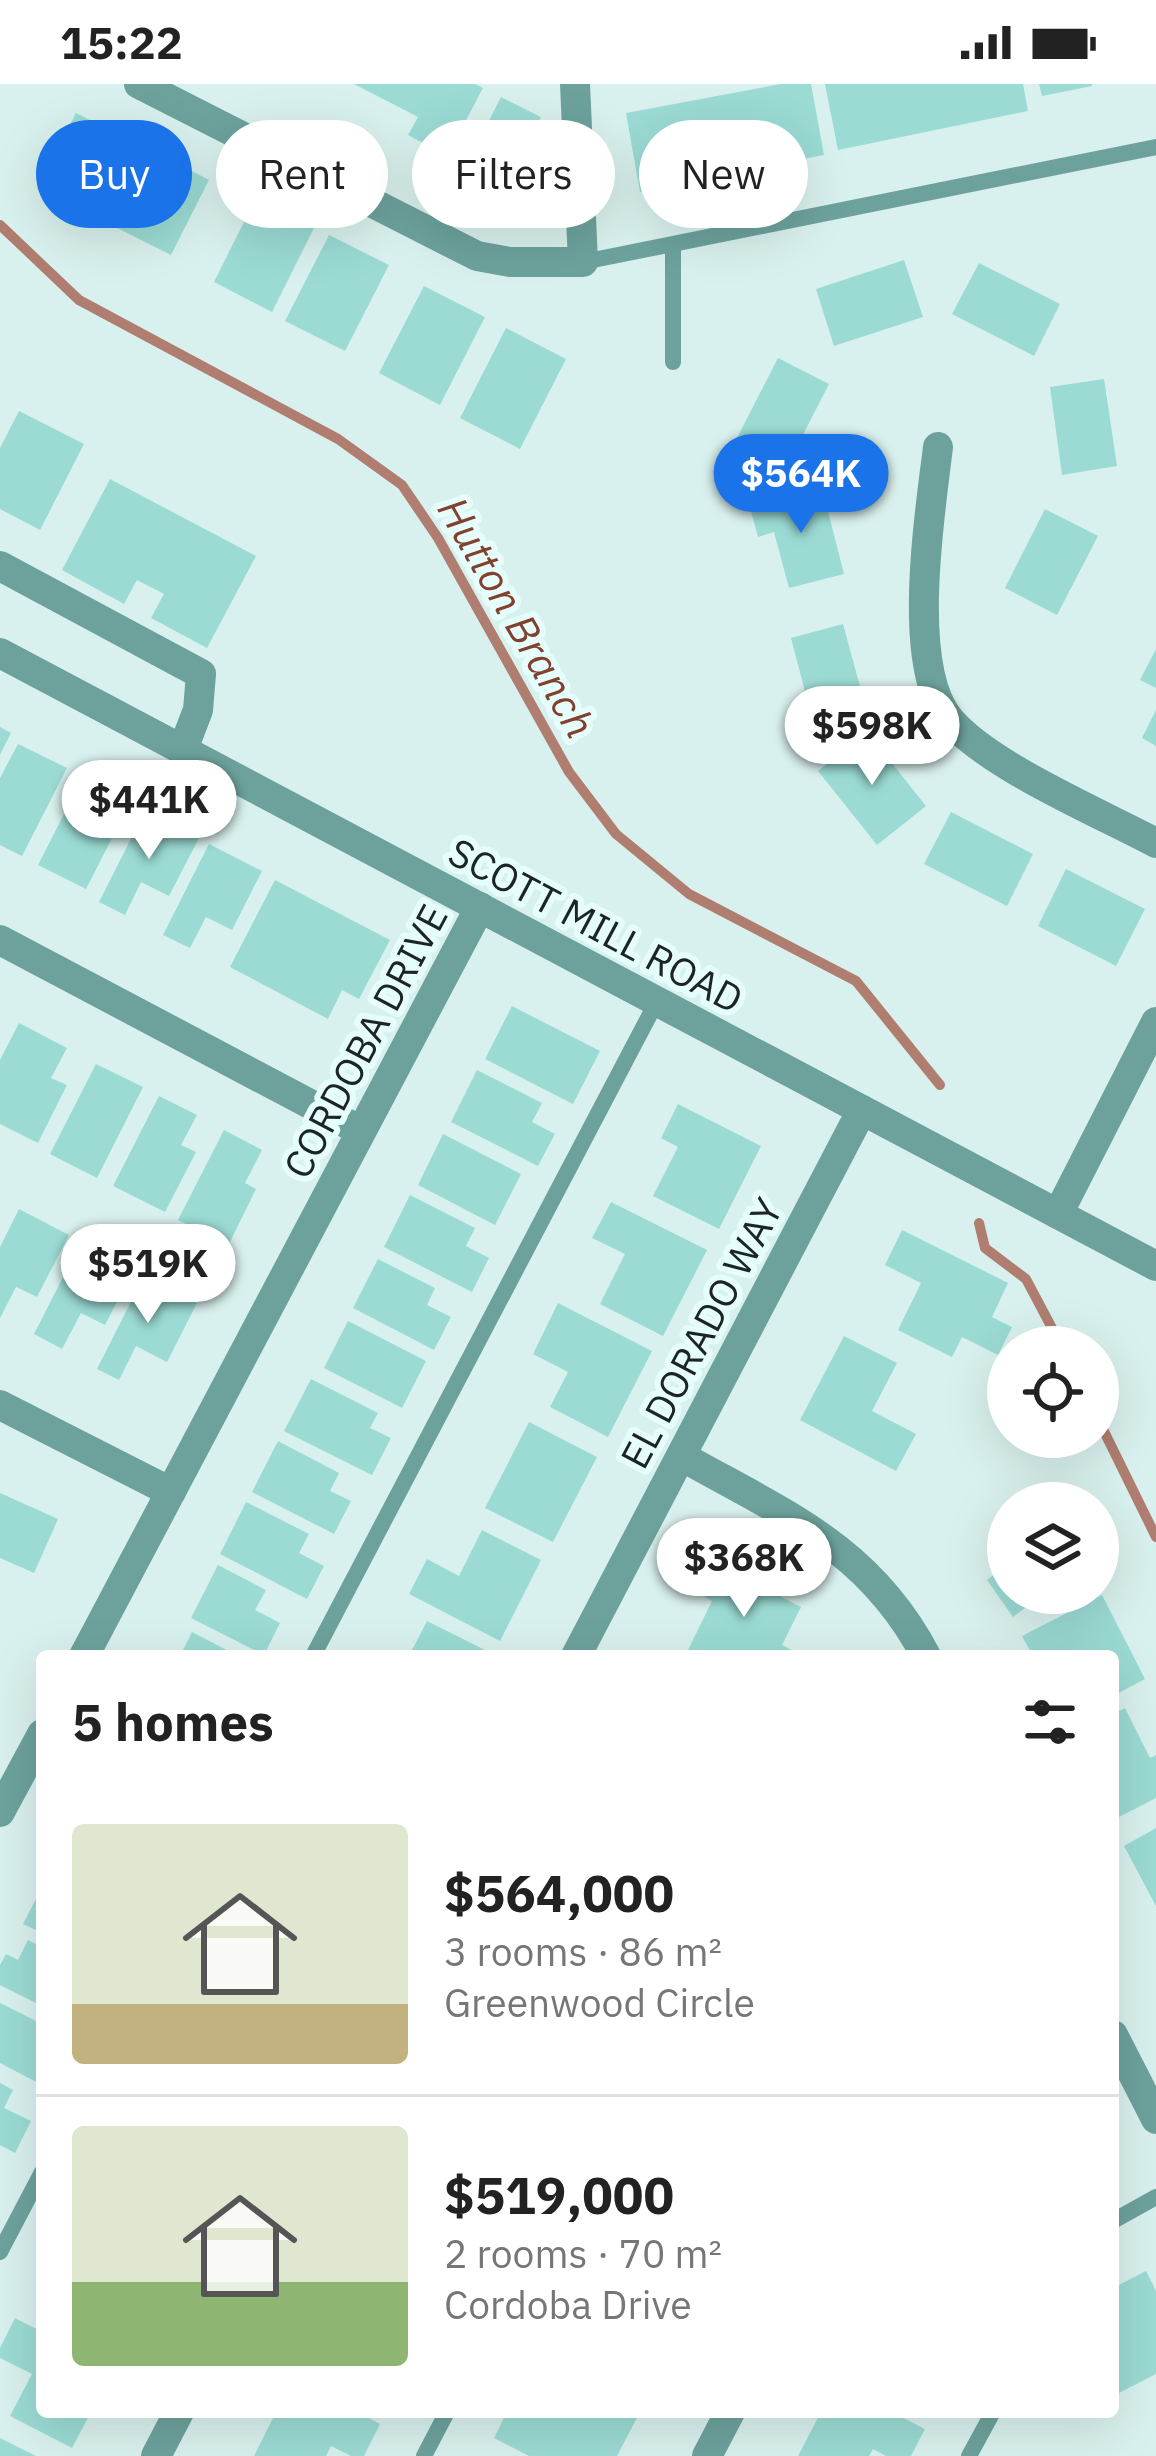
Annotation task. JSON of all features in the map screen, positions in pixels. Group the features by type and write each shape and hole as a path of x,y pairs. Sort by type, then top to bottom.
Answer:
{"street":[{"path":"139,84 477,256 510,262 583,262 575,84"},
{"path":"938,447 928,532 924,647 946,716 977,747 1156,843"},
{"path":"0,566 201,674 198,710 183,749"},
{"name":"SCOTT MILL ROAD","path":"0,653 1156,1266"},
{"name":"CORDOBA DRIVE","path":"87,1650 480,907"},
{"path":"0,940 361,1131"},
{"path":"1058,1214 1156,1022"},
{"name":"EL DORADO WAY","path":"579,1650 862,1110"},
{"path":"0,1405 171,1492"},
{"path":"681,1456 832,1541 875,1582 923,1650"},
{"path":"0,1812 36,1745"},
{"path":"1119,2047 1156,2120"},
{"path":"156,2456 176,2418"},
{"path":"707,2456 727,2418"}],"lane":[{"path":"583,262 1156,148"},
{"path":"673,244 673,362"},
{"path":"316,1650 657,1001"},
{"path":"0,2252 36,2183"},
{"path":"1119,2218 1156,2197"},
{"path":"424,2456 444,2418"},
{"path":"969,2456 990,2418"}],"building":[{"path":"354,84 475,84 483,88 466,120 418,117"},
{"path":"781,84 811,84 824,155 808,158 808,120 639,120 639,186 626,113"},
{"path":"825,84 1023,84 1028,111 838,150"},
{"path":"1039,84 1092,84 1092,86 1042,96"},
{"path":"501,97 541,117 539,120 489,120"},
{"path":"192,171 209,180 192,214"},
{"path":"117,228 185,228 171,255"},
{"path":"241,228 314,228 272,312 214,282"},
{"path":"329,235 389,265 345,351 285,321"},
{"path":"904,260 923,317 834,346 816,289"},
{"path":"979,263 1060,304 1034,356 952,314"},
{"path":"424,286 485,317 440,405 379,373"},
{"path":"506,328 566,359 520,449 460,418"},
{"path":"778,358 829,384 789,462 738,436"},
{"path":"1104,379 1117,466 1062,475 1050,387"},
{"path":"19,411 84,444 40,530 0,509 0,448"},
{"path":"110,479 256,556 207,648 151,618 164,594 137,580 124,604 62,570"},
{"path":"822,488 844,574 789,588 774,532 758,537 750,507"},
{"path":"1045,509 1098,536 1057,615 1005,588"},
{"path":"843,624 867,712 814,726 791,638"},
{"path":"1156,649 1156,688 1140,680"},
{"path":"1156,710 1156,746 1142,738"},
{"path":"0,727 11,733 0,755"},
{"path":"867,732 926,806 877,845 818,771"},
{"path":"18,744 67,768 22,856 0,845 0,778"},
{"path":"83,777 131,801 86,889 38,865"},
{"path":"145,811 199,838 169,896 141,882 125,915 99,902"},
{"path":"951,812 1033,854 1007,906 924,864"},
{"path":"209,844 262,871 232,930 206,917 190,948 163,935"},
{"path":"1066,869 1145,909 1116,966 1038,926"},
{"path":"275,880 390,940 359,999 342,990 328,1019 230,967"},
{"path":"512,1006 600,1051 573,1104 485,1059"},
{"path":"19,1023 67,1048 51,1078 67,1085 38,1143 0,1124 0,1060"},
{"path":"96,1064 143,1087 97,1178 50,1154"},
{"path":"477,1070 542,1103 532,1122 555,1134 538,1166 451,1122"},
{"path":"159,1096 197,1115 181,1145 196,1152 165,1212 113,1186"},
{"path":"678,1104 761,1146 719,1229 653,1196 678,1147 661,1138"},
{"path":"224,1130 262,1150 245,1183 256,1189 228,1246 178,1220"},
{"path":"443,1134 521,1174 495,1225 418,1185"},
{"path":"410,1195 475,1228 466,1246 489,1258 472,1292 384,1247"},
{"path":"611,1202 707,1250 663,1336 600,1304 625,1254 592,1238"},
{"path":"19,1209 69,1235 37,1297 16,1287 0,1318 0,1247"},
{"path":"902,1230 1008,1283 992,1317 1010,1326 987,1326 987,1350 962,1337 952,1357 898,1330 921,1283 885,1265"},
{"path":"81,1242 134,1269 105,1325 81,1313 62,1349 34,1334"},
{"path":"378,1259 435,1288 427,1305 451,1317 434,1350 353,1308"},
{"path":"144,1276 197,1303 167,1362 136,1346 119,1380 97,1369"},
{"path":"558,1303 652,1351 608,1437 550,1407 568,1372 533,1354"},
{"path":"348,1321 426,1361 402,1408 324,1368"},
{"path":"844,1336 897,1363 872,1411 916,1434 896,1471 800,1420"},
{"path":"311,1379 378,1413 370,1428 391,1438 372,1475 284,1431"},
{"path":"529,1422 597,1457 553,1542 485,1508"},
{"path":"278,1441 339,1473 330,1491 351,1501 334,1534 252,1492"},
{"path":"0,1493 58,1519 34,1573 0,1558"},
{"path":"246,1502 309,1534 299,1553 324,1566 307,1599 220,1554"},
{"path":"482,1530 541,1560 500,1641 409,1594 427,1559 459,1576"},
{"path":"218,1565 266,1590 255,1610 280,1623 266,1650 254,1650 191,1618"},
{"path":"721,1566 801,1607 782,1645 792,1650 688,1650 712,1601 705,1597"},
{"path":"1065,1614 1112,1614 1145,1679 1119,1693 1119,1650 1030,1650 1022,1636"},
{"path":"427,1621 485,1650 412,1650"},
{"path":"192,1632 226,1650 183,1650"},
{"path":"1125,1708 1150,1758 1156,1755 1156,1798 1119,1817 1119,1711"},
{"path":"1156,1828 1156,1906 1124,1846"},
{"path":"36,1899 36,1930 23,1924"},
{"path":"28,1940 36,1944 36,2003 0,1985 0,1965 6,1954 18,1960"},
{"path":"0,2003 36,2021 36,2082 0,2063"},
{"path":"0,2083 13,2090 4,2108 31,2121 15,2153 0,2145"},
{"path":"1146,2271 1156,2291 1156,2374 1119,2393 1119,2285"},
{"path":"15,2318 36,2329 36,2418 88,2418 72,2448 10,2416 32,2374 0,2358"},
{"path":"273,2418 368,2418 380,2424 364,2456 351,2456 331,2446 326,2456 254,2456"},
{"path":"504,2418 637,2418 617,2456 529,2456 494,2438"},
{"path":"818,2418 904,2418 925,2429 911,2456 886,2456 873,2449 869,2456 798,2456"},
{"path":"0,2438 36,2456 0,2456"}],"waterway":[{"name":"Hutton Branch","path":"0,225 79,300 338,439 402,485 438,538 569,772 616,834 689,894 856,981 940,1085"},
{"name":"Hutton Branch","path":"979,1223 985,1248 1026,1279 1051,1326"},
{"name":"Hutton Branch","path":"1117,1458 1156,1537"}]}
